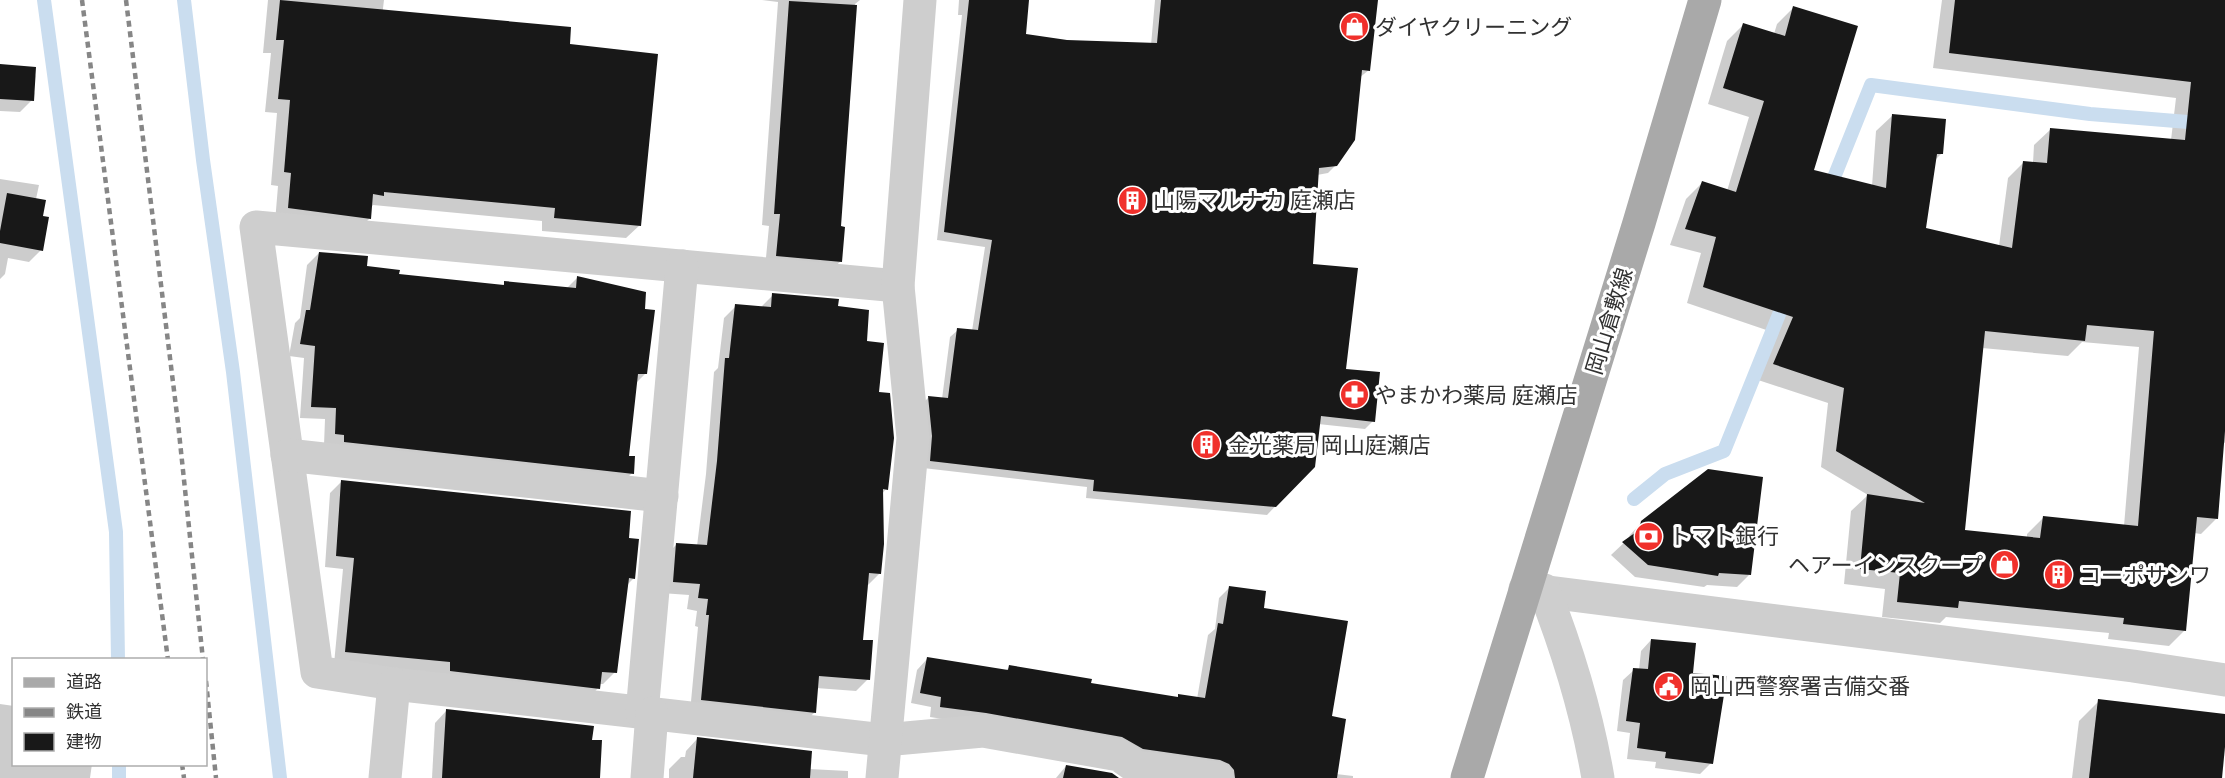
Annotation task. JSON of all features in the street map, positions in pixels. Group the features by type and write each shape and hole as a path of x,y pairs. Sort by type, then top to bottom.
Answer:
{"main road":[{"name":"岡山倉敷線","path":"1467,778 1534,590 1705,0"}],"street":[{"path":"882,778 912,438 898,286 920,0"},
{"path":"898,286 256,227 317,672 394,684 884,740 983,731 1119,755 1136,767 1217,778"},
{"path":"647,778 647,713 662,496 682,266"},
{"path":"287,455 662,496"},
{"path":"1534,590 2133,666 2225,680"},
{"path":"1534,590 1562,635 1591,739 1598,778"},
{"path":"385,778 394,684"}],"building":[{"path":"280,0 571,27 570,44 658,54 641,226 554,218 555,208 384,192 384,196 373,194 371,219 288,208 291,173 284,172 290,100 278,99 284,40 276,40"},
{"name":"山陽マルナカ 庭瀬店","path":"969,0 1029,0 1026,34 1067,40 1157,43 1161,0 1378,0 1370,71 1362,70 1355,140 1337,166 1319,168 1313,264 1358,268 1346,369 1380,372 1375,422 1321,416 1315,467 1276,507 1093,491 1094,480 930,461 932,436 928,396 948,398 957,328 978,330 992,240 944,232"},
{"path":"1955,0 2225,0 2225,431 2218,519 2197,517 2186,631 2123,624 2124,618 1959,601 1958,608 1897,602 1900,573 1860,569 1867,494 1925,503 1836,451 1844,388 1773,364 1793,317 1703,287 1716,237 1685,229 1702,181 1736,192 1764,101 1723,88 1743,23 1785,36 1793,6 1858,26 1814,170 1886,188 1892,114 1946,119 1943,154 1937,154 1926,228 2012,248 2023,161 2047,163 2050,128 2185,140 2191,82 1949,53","holes":["2087,325 2154,331 2138,526 2043,516 2040,538 1965,530 1985,331 2085,341"]},
{"path":"789,1 857,5 841,226 845,227 842,262 776,256 780,214 774,214"},
{"path":"0,64 36,67 34,101 0,99"},
{"path":"7,193 46,200 43,216 49,217 43,251 0,243"},
{"path":"319,252 368,256 367,266 400,270 399,274 504,285 504,281 576,288 577,276 646,292 645,309 655,310 647,374 638,374 629,456 635,456 634,474 344,442 344,435 335,434 336,408 311,407 315,346 300,344 306,310 310,310"},
{"path":"772,293 839,299 838,306 869,310 867,341 884,343 879,392 890,393 894,438 888,490 883,489 884,544 881,574 869,573 863,640 873,640 870,680 819,676 816,713 701,700 709,615 706,615 708,599 698,598 700,584 673,582 676,543 707,545 717,461 725,358 729,358 735,304 771,307"},
{"path":"1708,469 1763,477 1751,575 1719,573 1718,576 1648,565 1622,542 1639,530 1641,521"},
{"path":"341,480 631,511 629,538 639,539 635,579 629,578 617,673 602,672 600,689 450,671 450,662 345,652 354,558 336,556"},
{"path":"1229,586 1266,591 1264,608 1348,621 1332,716 1346,719 1337,778 1235,778 1234,770 1229,764 1220,760 1143,749 1122,737 940,707 941,697 920,693 927,657 1008,670 1009,665 1092,679 1091,683 1178,697 1178,694 1205,698 1218,623 1223,624"},
{"path":"1651,639 1696,643 1693,673 1727,676 1713,764 1665,758 1666,752 1637,748 1640,723 1626,721 1633,668 1648,669"},
{"path":"2098,699 2225,714 2222,778 2089,778"},
{"path":"446,709 594,726 592,740 602,740 600,778 442,778"},
{"path":"697,737 812,751 810,778 693,778"},
{"path":"1066,765 1112,773 1119,778 1063,778"}],"waterway":[{"path":"44,0 116,532 118,658"},
{"path":"184,0 203,160 233,372 280,778"},
{"path":"1829,190 1871,85 2090,114 2225,125"},
{"path":"1634,499 1665,474 1724,451 1786,297"},
{"path":"119,766 119,778"}],"railway":[{"path":"82,0 168,658"},
{"path":"126,0 178,423 203,658"},
{"path":"207,691 216,778"},
{"path":"182,766 184,778"}],"place":[{"name":"ダイヤクリーニング","path":"1354,27"},
{"name":"山陽マルナカ 庭瀬店","path":"1132,200"},
{"name":"やまかわ薬局 庭瀬店","path":"1354,395"},
{"name":"金光薬局 岡山庭瀬店","path":"1207,445"},
{"name":"トマト銀行","path":"1648,536"},
{"name":"ヘアーインスクープ","path":"2004,565"},
{"name":"コーポサンワ","path":"2058,575"},
{"name":"岡山西警察署吉備交番","path":"1669,686"}]}
